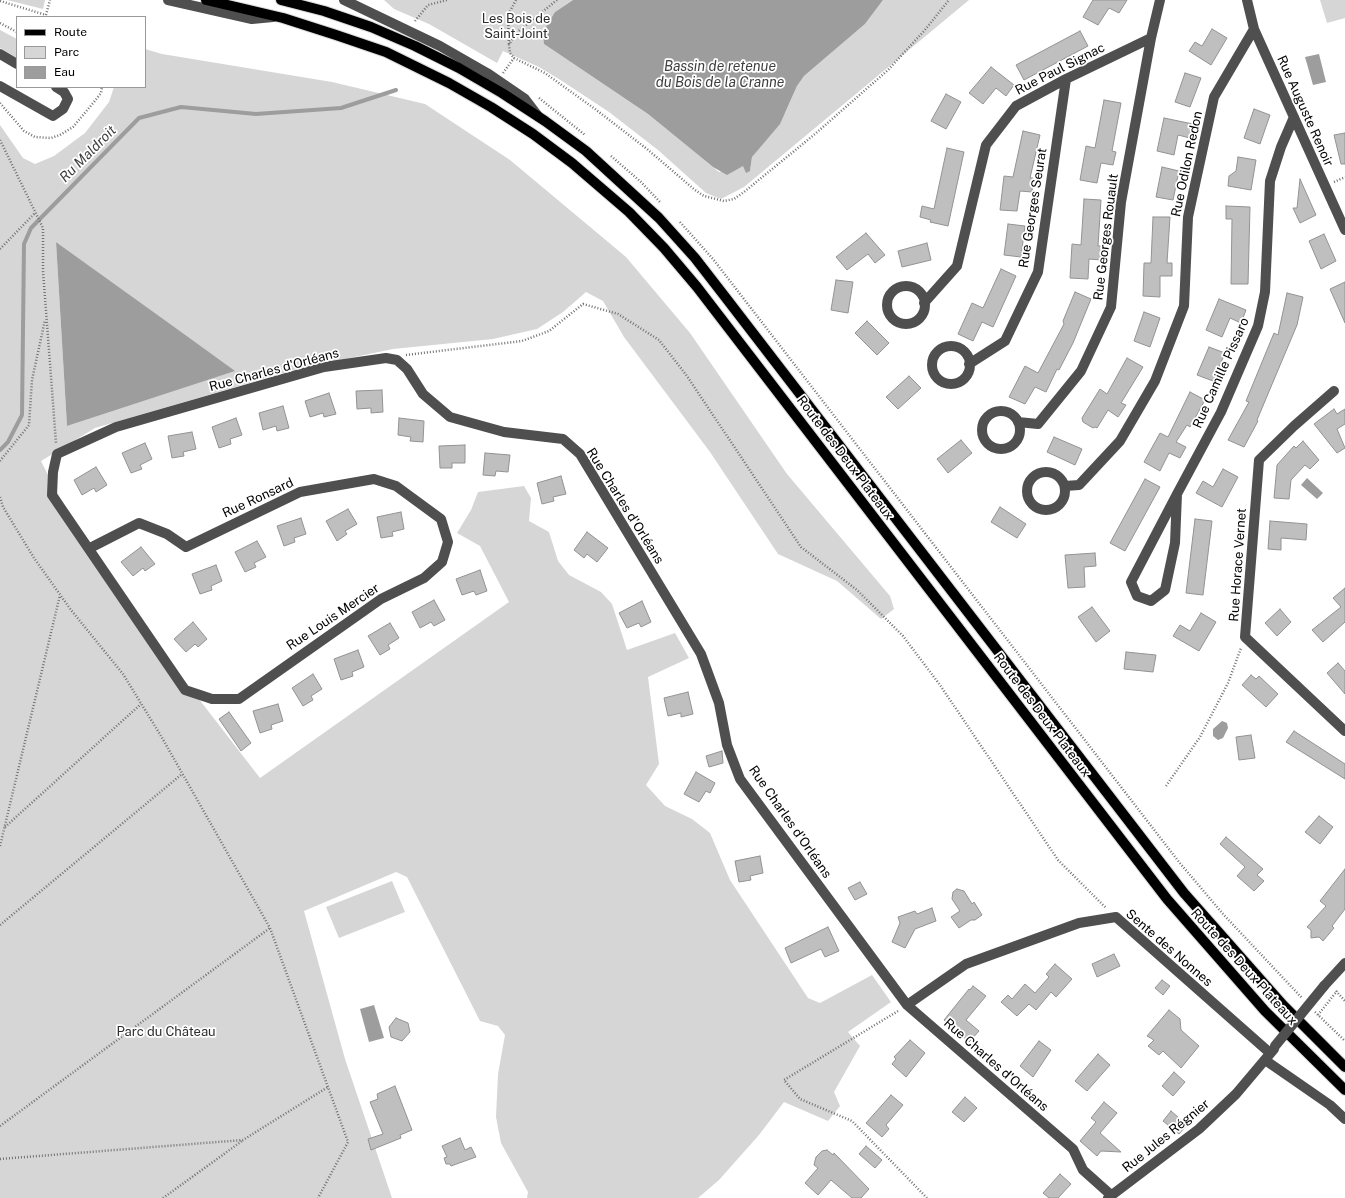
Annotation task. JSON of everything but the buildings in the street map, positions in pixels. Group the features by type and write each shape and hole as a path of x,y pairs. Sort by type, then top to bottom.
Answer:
{"main road":[{"name":"Route des Deux Plateaux","path":"206,0 276,16 386,52 449,83 485,103 533,134 572,163 642,226 697,287 1167,899 1265,1011 1345,1090"},
{"name":"Route des Deux Plateaux","path":"281,0 324,11 364,25 415,46 459,68 502,93 538,116 586,151 625,185 670,230 695,258 1184,893 1283,1005 1345,1068"}],"street":[{"path":"168,0 252,19 276,16"},
{"path":"344,0 440,46 487,73 525,98 538,116"},
{"path":"1151,38 1160,0"},
{"name":"Rue Auguste Renoir","path":"1247,0 1254,29 1345,230"},
{"name":"Rue Odilon Redon","path":"1065,486 1079,485 1120,441 1155,381 1184,306 1188,217 1214,97 1254,29"},
{"name":"Rue Paul Signac","path":"924,302 957,266 986,145 1016,106 1066,79 1151,38"},
{"name":"Rue Georges Rouault","path":"1018,422 1038,424 1081,371 1111,307 1121,202 1151,38"},
{"path":"0,54 16,63"},
{"name":"Rue Georges Seurat","path":"969,364 1005,340 1038,272 1066,79"},
{"path":"0,86 53,116 63,109 68,99 64,92 58,88"},
{"name":"Rue Camille Pissaro","path":"1177,494 1175,543 1165,590 1151,601 1137,596 1131,582 1177,494 1221,412 1258,326 1265,292 1270,182 1281,147 1294,117"},
{"name":"Rue Charles d'Orléans","path":"57,454 116,427 324,368 386,358 397,360 407,369 423,394 450,417 504,432 563,439 580,454 701,654 719,702 727,745 740,779 907,1005 1073,1149 1084,1170 1110,1197"},
{"name":"Rue Horace Vernet","path":"1334,391 1294,426 1259,460 1246,637 1345,731"},
{"path":"57,454 53,472 52,495 90,548"},
{"name":"Rue Ronsard","path":"90,548 139,523 167,534 186,547 300,492 374,479 396,486 441,519"},
{"name":"Rue Louis Mercier","path":"90,548 185,690 220,700 239,699 381,599 424,578 442,562 448,542 441,519"},
{"name":"Sente des Nonnes","path":"907,1005 966,964 1079,923 1116,917 1345,1119"},
{"name":"Rue Jules Régnier","path":"1110,1197 1199,1129 1236,1094 1324,986 1345,963"}],"path":[{"path":"0,1 46,16 50,0"},
{"path":"415,22 428,6 447,0"},
{"path":"516,0 508,15 509,46 510,53 514,58 545,73 595,109 648,149 699,193 714,200 724,201 734,198 744,192 815,134 882,75 924,31 949,0"},
{"path":"509,46 515,34 523,26 557,0"},
{"path":"0,23 16,31"},
{"path":"503,73 514,58"},
{"path":"0,140 43,228 43,271 57,454"},
{"path":"0,148 4,146"},
{"path":"0,249 35,213"},
{"path":"397,360 407,354 522,341 549,331 583,304 618,314 659,340 687,376 801,547 857,590 903,636 940,685 1058,860 1116,917"},
{"path":"0,461 29,425 32,380 46,315"},
{"path":"0,497 3,506 34,558 60,594 123,674 142,704 270,928 348,1142 318,1198"},
{"path":"0,846 60,594"},
{"path":"1166,786 1200,738 1228,683 1246,637"},
{"path":"4,828 142,704"},
{"path":"0,925 182,774"},
{"path":"0,1126 270,928"},
{"path":"1318,1015 1337,991"},
{"path":"907,1005 784,1080 800,1099 852,1121 927,1198"},
{"path":"163,1198 243,1140 328,1087"},
{"path":"0,1159 243,1140"}],"green space":[{"path":"7,0 45,0 43,9"},
{"name":"Les Bois de Saint-Joint","path":"384,0 573,0 555,12 544,44 648,114 719,172 743,166 750,171 752,157 785,113 797,86 804,76 865,24 883,0 969,0 744,187 721,199 706,193 658,150 609,112 539,67 503,51 497,63 429,24 394,9"},
{"path":"1320,0 1345,0 1345,18 1327,23"},
{"path":"0,30 16,38 16,57 0,48"},
{"name":"Parc du Château","path":"146,49 162,54 332,82 425,104 510,160 626,257 690,333 787,474 890,596 894,609 881,619 837,581 778,554 710,452 624,337 603,301 586,292 563,312 537,329 493,339 393,349 297,369 95,428 41,461 103,575 260,778 509,602 480,546 457,533 471,510 478,492 524,486 531,498 529,521 549,532 558,561 569,575 601,592 612,604 627,650 675,633 689,658 648,677 659,764 646,785 665,806 692,819 710,833 730,880 808,998 820,1003 872,975 891,1002 848,1032 860,1046 834,1092 840,1106 828,1121 784,1102 759,1135 719,1180 698,1198 527,1198 528,1192 501,1143 496,1117 498,1074 505,1035 498,1026 480,1021 407,877 396,872 304,911 345,1059 392,1198 0,1198 0,125 23,158 35,164 54,156 85,133 109,102 114,88 146,88","holes":["56,242 234,371 67,426"]},
{"path":"392,881 405,912 339,938 326,907"}],"water":[{"name":"Bassin de retenue du Bois de la Cranne","path":"573,0 883,0 865,24 804,76 797,86 780,124 752,157 750,171 746,173 743,166 727,175 713,167 648,114 544,44 543,32 555,12"},
{"path":"1319,54 1326,82 1313,85 1305,57"},
{"path":"56,242 177,329 235,371 67,426"},
{"path":"1307,478 1323,493 1317,499 1301,485"},
{"path":"1222,721 1227,723 1228,728 1223,738 1218,740 1213,736 1213,729"},
{"path":"374,1005 384,1038 369,1042 360,1009"}],"waterway":[{"name":"Ru Maldroit","path":"0,450 8,442 22,415 24,244 31,228 139,118 181,107 256,114 341,108 396,90"}]}
